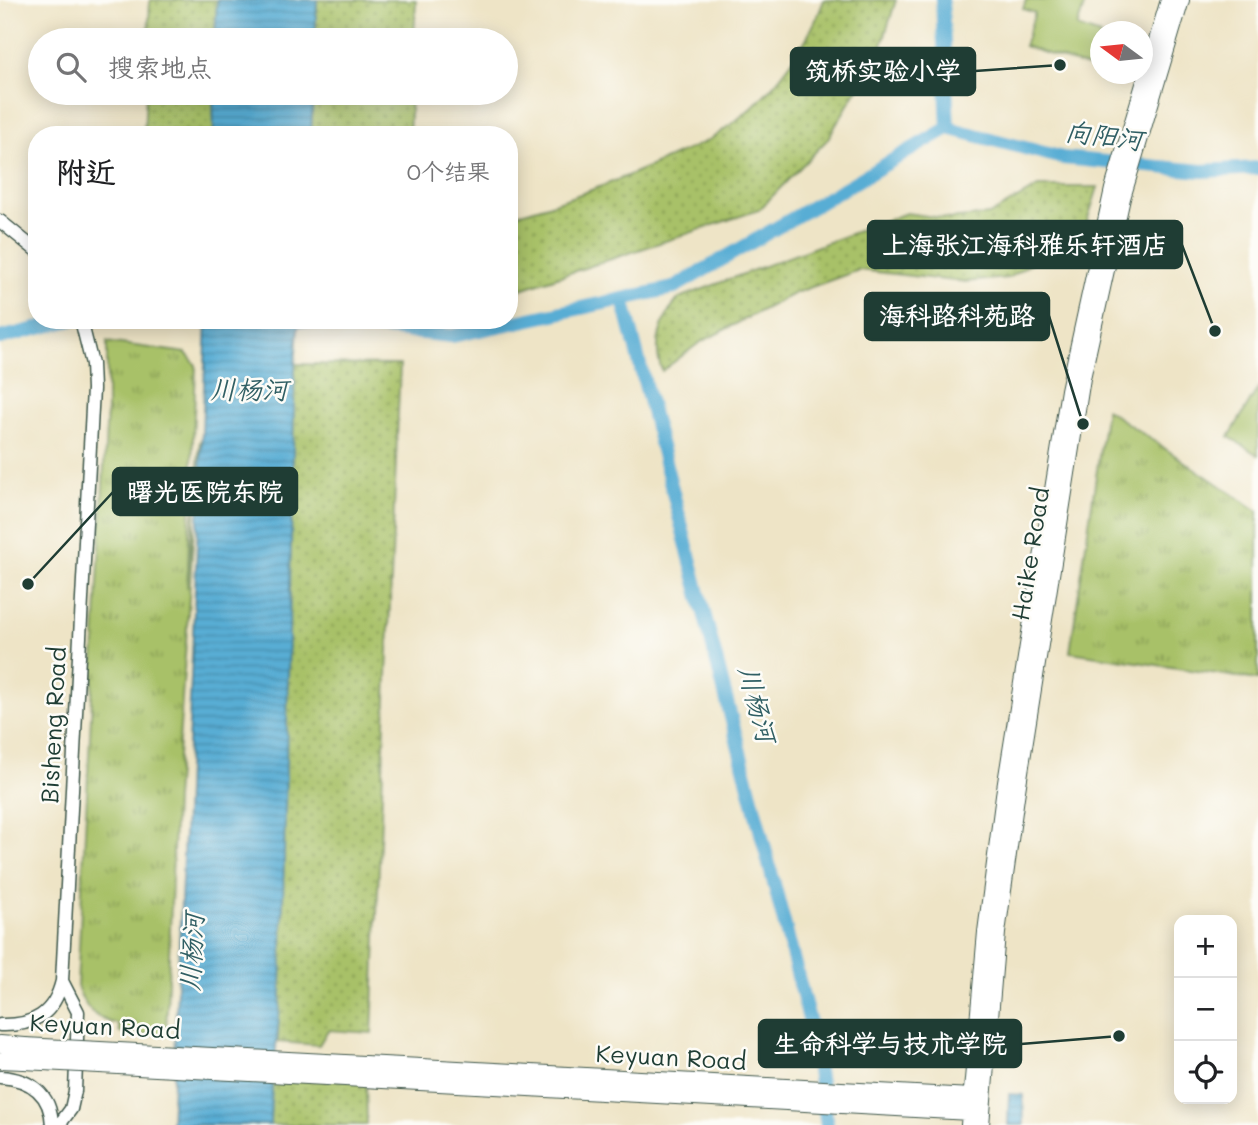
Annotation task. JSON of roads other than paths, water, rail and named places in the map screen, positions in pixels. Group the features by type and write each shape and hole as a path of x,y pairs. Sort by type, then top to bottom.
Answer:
{"street":[{"name":"Haike Road","path":"974,1113 1040,635 1082,379 1119,189 1170,0"},
{"name":"Haike Road","path":"1140,118 1181,0"},
{"path":"0,221 28,244"},
{"name":"Bisheng Road","path":"62,981 93,389 84,329"},
{"path":"0,1025 20,1025 40,1018 58,996 62,981"},
{"path":"59,1125 71,1109 75,1091 78,1012 62,981"},
{"name":"Keyuan Road","path":"0,1044 24,1053 844,1098 974,1113"},
{"name":"Keyuan Road","path":"0,1060 24,1053"},
{"path":"0,1077 20,1080 40,1091 51,1111 52,1125"}],"water":[{"path":"217,0 317,0 316,28 216,28"},
{"path":"213,105 312,105 311,126 214,126"},
{"path":"207,329 298,329 295,364 281,994 270,1125 171,1125"},
{"path":"1009,1094 1023,1095 1024,1125 1008,1125"}],"waterway":[{"path":"518,322 673,288 948,128 942,0"},
{"name":"向阳河","path":"948,128 1063,158 1202,171 1258,168"},
{"name":"川杨河","path":"623,299 810,1023 827,1125"},
{"path":"0,338 36,329"},
{"path":"386,329 452,336 484,329"}],"place":[{"name":"筑桥实验小学","path":"1060,65"},
{"name":"上海张江海科雅乐轩酒店","path":"1215,331"},
{"name":"海科路科苑路","path":"1083,424"},
{"name":"曙光医院东院","path":"28,584"},
{"name":"生命科学与技术学院","path":"1119,1036"}]}
